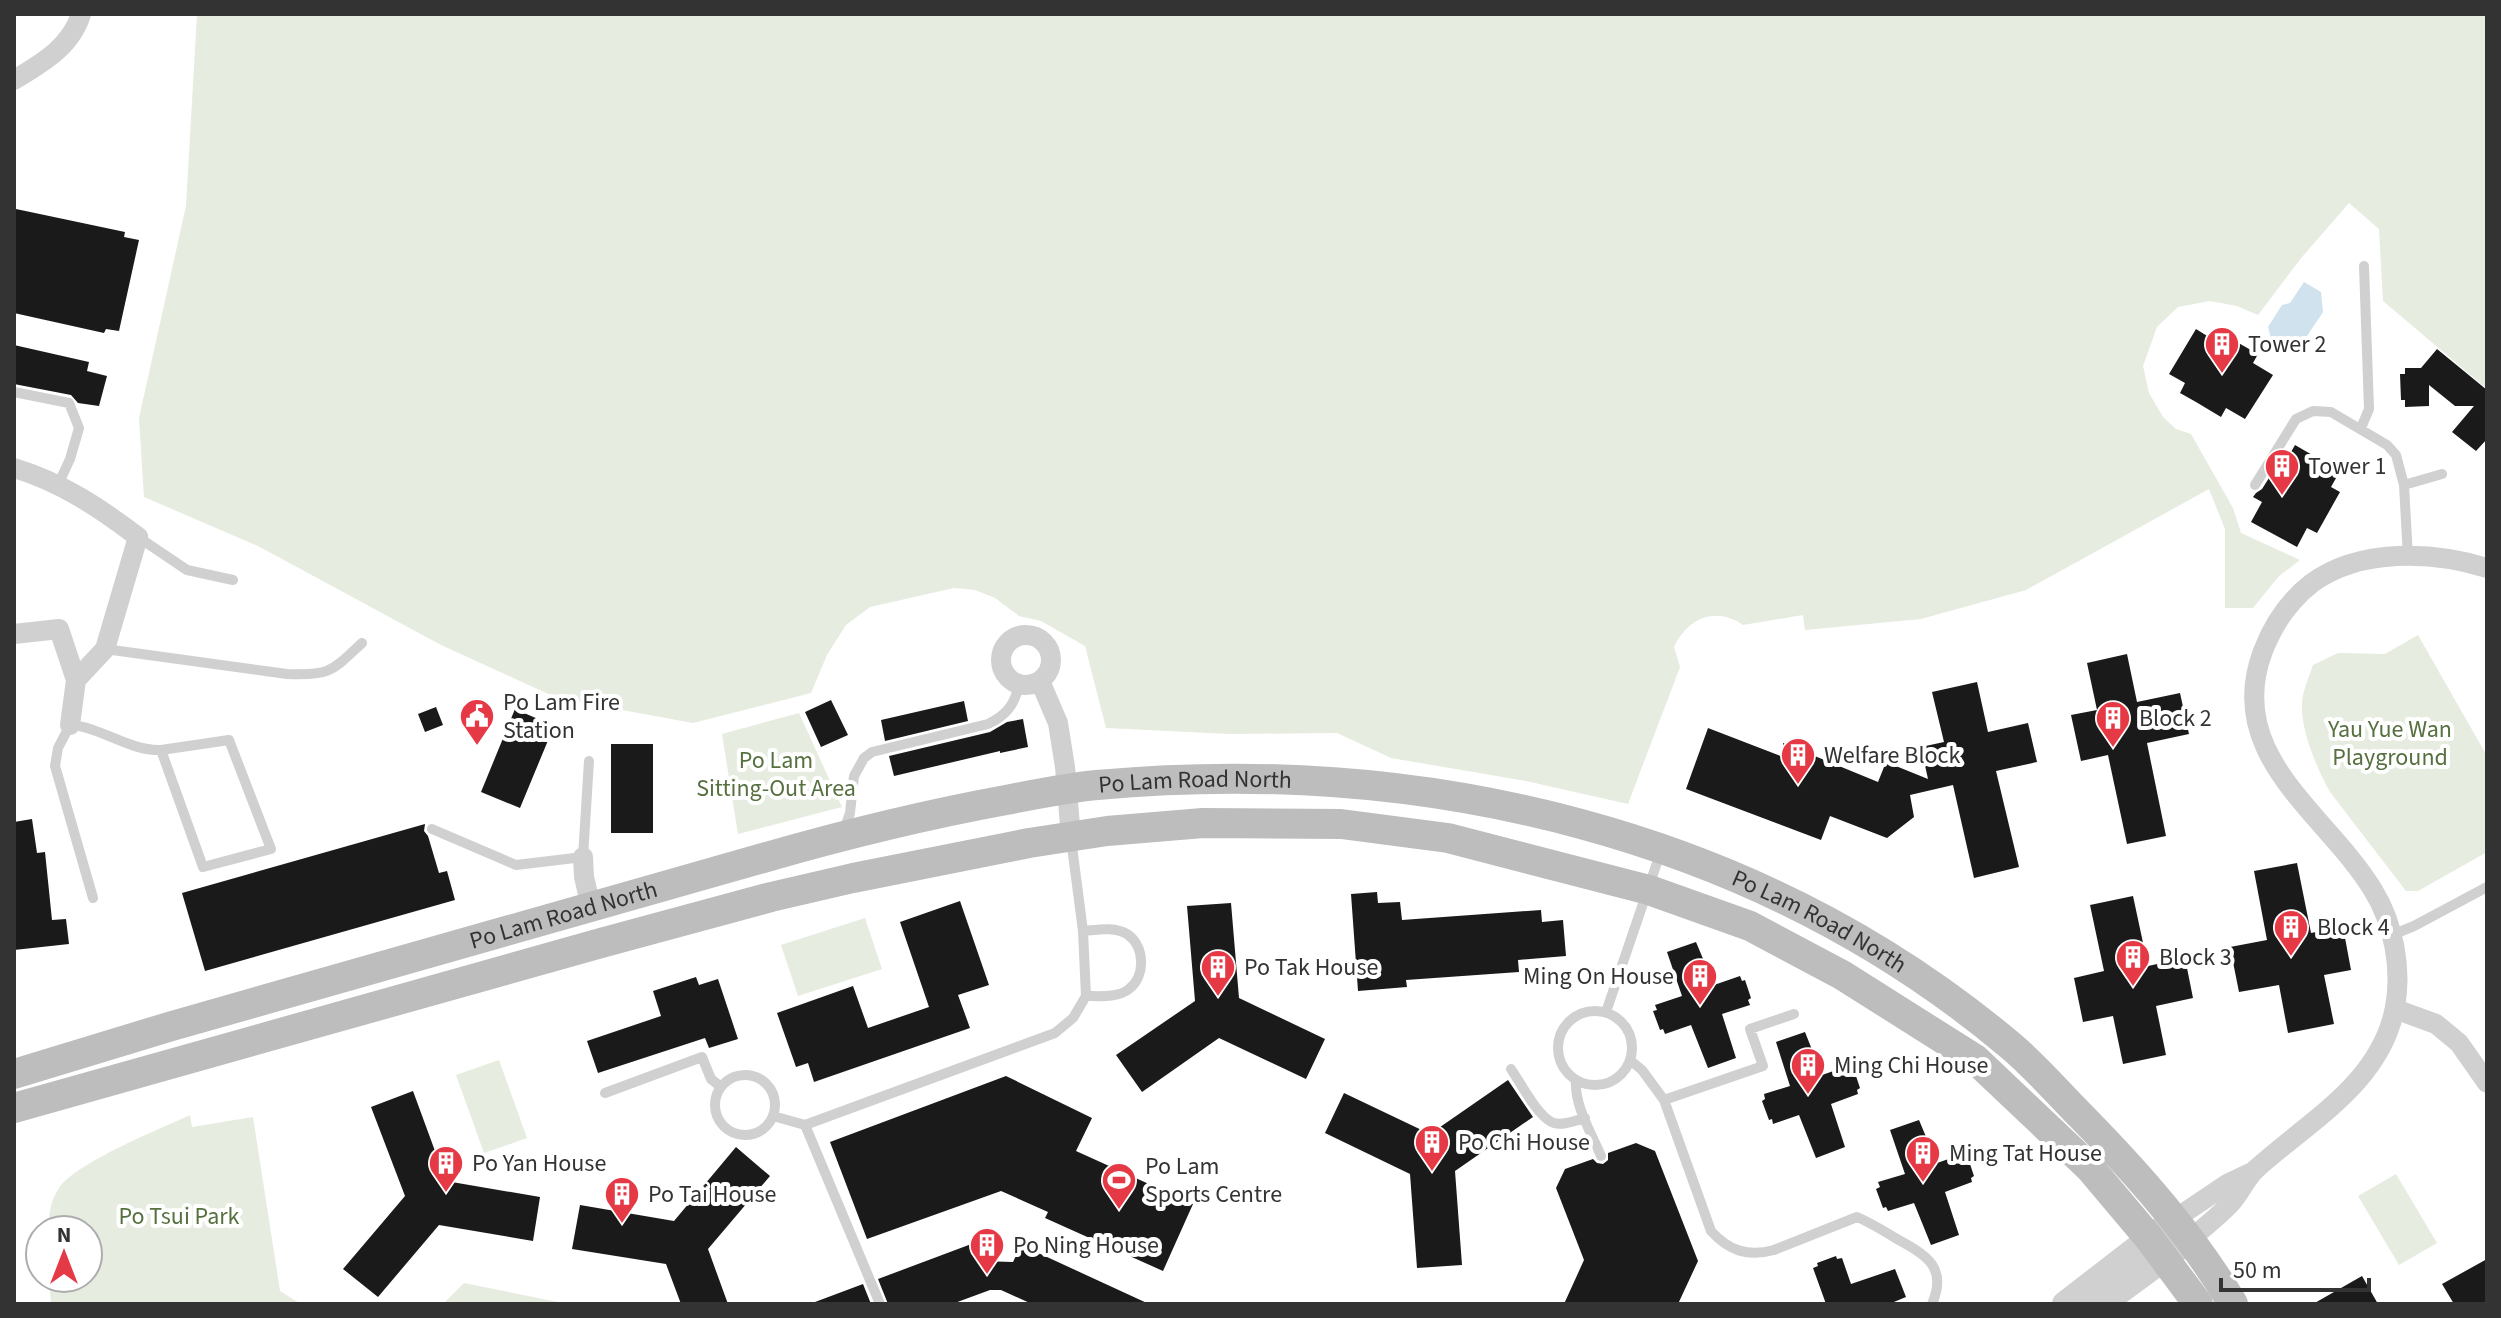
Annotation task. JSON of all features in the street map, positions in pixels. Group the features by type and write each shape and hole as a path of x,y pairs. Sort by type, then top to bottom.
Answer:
{"main road":[{"name":"Po Lam Road North","path":"14,1108 596,925 842,836 978,805 1067,789 1202,779 1350,783 1542,813 1662,848 1712,866 1816,914 1895,960 2015,1049 2110,1145 2183,1229 2233,1304"},
{"name":"Po Lam Road North","path":"14,1074 172,1026 596,925 826,884 1029,843 1107,831 1203,823 1341,824 1448,838 1649,890 1750,926 1842,975 1975,1059 2090,1168 2157,1248 2198,1304"}],"street":[{"path":"14,80 65,44 73,35 81,14"},
{"path":"14,468 58,485 100,508 138,537 105,649 76,680"},
{"path":"2065,1304 2183,1229 2231,1203 2253,1172 2358,1082 2373,1061 2395,1009 2397,972 2392,935 2383,910 2347,855 2303,806 2272,762 2259,729 2255,679 2258,663 2273,630 2291,604 2313,583 2329,573 2363,561 2408,557 2446,559 2487,568"},
{"path":"14,634 59,629 76,680 70,725"},
{"path":"1024,635 1040,639 1050,652 1050,668 1040,681 1019,684 1006,675 1001,660 1005,646 1010,640 1024,635"},
{"path":"1040,681 1058,723 1071,837"},
{"path":"583,857 584,877 596,925"},
{"path":"2395,1009 2436,1024 2459,1043 2487,1083"},
{"path":"2102,1304 2157,1248"}],"lane":[{"path":"2361,428 2369,409 2364,266"},
{"path":"14,392 69,403 79,428 58,485"},
{"path":"2255,485 2290,426 2304,414 2331,412 2387,445 2396,455 2404,485 2408,557"},
{"path":"2404,485 2442,474"},
{"path":"138,537 187,570 233,580"},
{"path":"105,649 309,675 331,671 362,643"},
{"path":"842,836 850,813 854,776 864,758 882,748 988,724 1013,705 1019,684"},
{"path":"93,898 55,766 58,748 70,725 87,728 143,749 161,750 229,740 271,849 203,867 161,750"},
{"path":"432,829 516,865 583,857 589,761"},
{"path":"773,1116 805,1125 1055,1033 1073,1018 1086,996 1083,931 1071,837"},
{"path":"1606,1012 1662,848"},
{"path":"2392,935 2487,887"},
{"path":"1083,931 1106,929 1127,934 1141,951 1141,972 1129,990 1109,996 1086,996"},
{"path":"1606,1012 1629,1033 1632,1042 1630,1060 1625,1070 1608,1082 1588,1084 1576,1080 1560,1062 1558,1050 1563,1028 1582,1013 1606,1012"},
{"path":"1664,1100 1763,1066 1750,1029 1794,1014"},
{"path":"605,1093 702,1057 711,1079 721,1087"},
{"path":"1630,1060 1642,1070 1664,1100 1711,1231 1721,1242 1732,1249 1760,1254 1857,1217 1925,1254 1935,1268 1938,1283 1932,1304"},
{"path":"1511,1069 1542,1115 1554,1124 1585,1118"},
{"path":"737,1077 755,1077 764,1082 774,1098 773,1116 761,1131 733,1133 719,1121 716,1113 717,1095 721,1087 737,1077"},
{"path":"1576,1080 1575,1092 1601,1156"},
{"path":"805,1125 880,1304"}],"green space":[{"path":"197,14 2487,14 2487,389 2383,301 2379,229 2349,203 2302,257 2258,315 2237,306 2210,301 2178,307 2157,327 2143,366 2149,393 2163,417 2176,429 2191,434 2233,508 2241,533 2300,560 2279,576 2253,608 2225,608 2225,529 2209,489 2026,590 1921,619 1805,630 1803,615 1743,625 1722,616 1703,618 1687,629 1674,647 1680,667 1628,804 1526,781 1391,758 1337,733 1230,734 1106,728 1085,646 1041,621 1019,616 995,598 975,590 954,588 870,607 846,625 827,655 811,693 693,723 557,698 441,645 258,546 144,497 139,418 186,206"},
{"name":"Yau Yue Wan Playground","path":"2418,635 2487,756 2487,852 2418,891 2406,891 2330,792 2307,736 2302,702 2313,665 2338,653 2385,654"},
{"name":"Po Lam Sitting-Out Area","path":"799,713 842,807 738,834 722,734"},
{"path":"865,918 882,969 798,996 781,945"},
{"path":"499,1060 527,1138 484,1153 456,1075"},
{"name":"Po Tsui Park","path":"190,1115 192,1127 253,1117 280,1291 301,1304 51,1304 50,1294 104,1294 104,1214 50,1214 56,1193 68,1178 83,1168"},
{"path":"2396,1174 2437,1243 2399,1265 2358,1196"},
{"path":"464,1283 568,1304 443,1304"}],"water":[{"path":"2304,282 2321,292 2323,312 2307,336 2296,340 2289,349 2271,339 2268,327 2282,305 2290,303"}],"building":[{"path":"16,209 125,232 124,237 139,240 119,331 106,329 104,333 14,313"},
{"name":"Tower 2","path":"2196,329 2212,339 2217,330 2258,354 2253,363 2273,375 2245,419 2226,408 2221,417 2180,393 2185,383 2169,374"},
{"path":"14,345 89,362 87,371 107,376 99,406 78,403 71,395 14,384"},
{"path":"2437,349 2487,390 2487,439 2476,451 2452,432 2474,406 2455,406 2429,385 2429,406 2405,407 2405,400 2401,400 2400,374 2405,374 2405,368 2421,368"},
{"name":"Tower 1","path":"2295,445 2340,471 2331,487 2340,492 2317,533 2307,528 2297,547 2251,522 2262,502 2253,497 2262,489 2281,459 2286,461"},
{"name":"Block 2","path":"2127,654 2137,702 2180,693 2189,734 2147,743 2166,836 2127,844 2108,755 2081,761 2071,715 2097,710 2087,663"},
{"path":"1977,682 1988,732 2028,723 2037,762 1996,771 2019,867 1974,878 1953,785 1910,795 1914,817 1887,838 1830,816 1821,840 1686,789 1708,728 1783,757 1783,743 1878,782 1886,762 1928,779 1921,747 1944,742 1932,692"},
{"path":"831,700 848,735 821,747 805,712"},
{"path":"964,701 968,721 885,741 881,720"},
{"path":"436,707 443,725 425,732 418,714"},
{"name":"Po Lam Fire Station","path":"515,709 554,726 520,808 481,792"},
{"path":"1023,719 1028,747 894,776 889,756 990,732 1007,722"},
{"path":"611,744 653,744 653,833 611,833"},
{"path":"32,819 37,853 45,852 52,920 66,919 69,944 14,950 14,822"},
{"path":"425,824 424,831 439,873 447,871 455,900 205,971 182,893"},
{"name":"Block 4","path":"2297,863 2311,933 2343,927 2351,970 2324,975 2334,1024 2288,1033 2279,985 2239,992 2230,947 2267,940 2254,871"},
{"path":"1377,892 1378,903 1400,902 1402,920 1541,910 1542,922 1563,920 1566,956 1518,960 1519,972 1406,980 1407,987 1358,991 1351,894"},
{"name":"Block 3","path":"2133,896 2148,966 2185,958 2193,998 2156,1006 2166,1055 2123,1064 2113,1016 2083,1022 2074,978 2104,971 2090,905"},
{"path":"960,901 989,985 958,995 970,1028 814,1082 808,1063 796,1067 777,1013 853,986 868,1028 929,1007 900,922"},
{"name":"Po Tak House","path":"1231,903 1239,998 1325,1039 1306,1079 1219,1038 1142,1092 1116,1055 1195,1001 1187,906"},
{"name":"Ming On House","path":"1696,942 1714,985 1740,976 1742,981 1745,980 1751,998 1748,1000 1750,1005 1722,1014 1736,1058 1708,1068 1691,1025 1665,1034 1663,1029 1660,1030 1653,1011 1657,1010 1655,1005 1682,996 1667,952"},
{"path":"696,977 699,985 718,979 738,1039 709,1048 705,1038 598,1073 587,1041 661,1016 653,991"},
{"name":"Ming Chi House","path":"1805,1032 1822,1075 1848,1066 1850,1071 1854,1070 1860,1088 1858,1094 1831,1104 1845,1147 1816,1158 1799,1115 1773,1124 1762,1101 1764,1094 1790,1086 1776,1042"},
{"path":"1006,1076 1092,1118 1076,1151 1193,1204 1163,1271 1045,1218 1048,1212 1001,1191 867,1239 830,1142"},
{"name":"Po Chi House","path":"1508,1080 1533,1117 1455,1171 1462,1265 1417,1268 1410,1174 1325,1133 1344,1093 1430,1134"},
{"name":"Po Yan House","path":"413,1091 446,1181 540,1197 533,1241 439,1225 378,1297 343,1269 405,1196 371,1107"},
{"name":"Ming Tat House","path":"1919,1120 1937,1163 1963,1154 1964,1159 1968,1158 1974,1176 1972,1182 1945,1192 1959,1235 1931,1245 1914,1203 1888,1211 1886,1207 1883,1208 1876,1189 1880,1187 1878,1182 1905,1174 1890,1130"},
{"path":"1636,1143 1655,1151 1698,1261 1678,1304 1564,1304 1584,1260 1556,1188 1565,1169 1593,1159 1603,1164 1608,1160 1608,1153"},
{"name":"Po Tai House","path":"736,1147 770,1176 708,1249 728,1304 681,1304 666,1264 572,1249 580,1205 674,1221"},
{"name":"Po Ning House","path":"974,1243 981,1261 1013,1262 1021,1245 1149,1304 1032,1304 1001,1290 990,1290 952,1304 888,1304 878,1279"},
{"path":"1836,1256 1837,1259 1842,1258 1851,1284 1895,1269 1906,1297 1889,1304 1826,1304 1813,1268 1818,1266 1817,1263"},
{"path":"2487,1259 2487,1304 2454,1304 2442,1284"},
{"path":"2362,1276 2378,1304 2313,1304"},
{"path":"863,1284 871,1304 815,1304 815,1302"}],"place":[{"name":"Tower 2","path":"2222,375"},
{"name":"Tower 1","path":"2282,497"},
{"name":"Po Lam Fire Station","path":"477,747"},
{"name":"Block 2","path":"2113,749"},
{"name":"Welfare Block","path":"1798,786"},
{"name":"Block 4","path":"2291,958"},
{"name":"Block 3","path":"2133,988"},
{"name":"Po Tak House","path":"1218,998"},
{"name":"Ming On House","path":"1700,1007"},
{"name":"Ming Chi House","path":"1808,1096"},
{"name":"Po Chi House","path":"1432,1173"},
{"name":"Ming Tat House","path":"1923,1184"},
{"name":"Po Yan House","path":"446,1194"},
{"name":"Po Lam Sports Centre","path":"1119,1211"},
{"name":"Po Tai House","path":"622,1225"},
{"name":"Po Ning House","path":"987,1276"}]}
